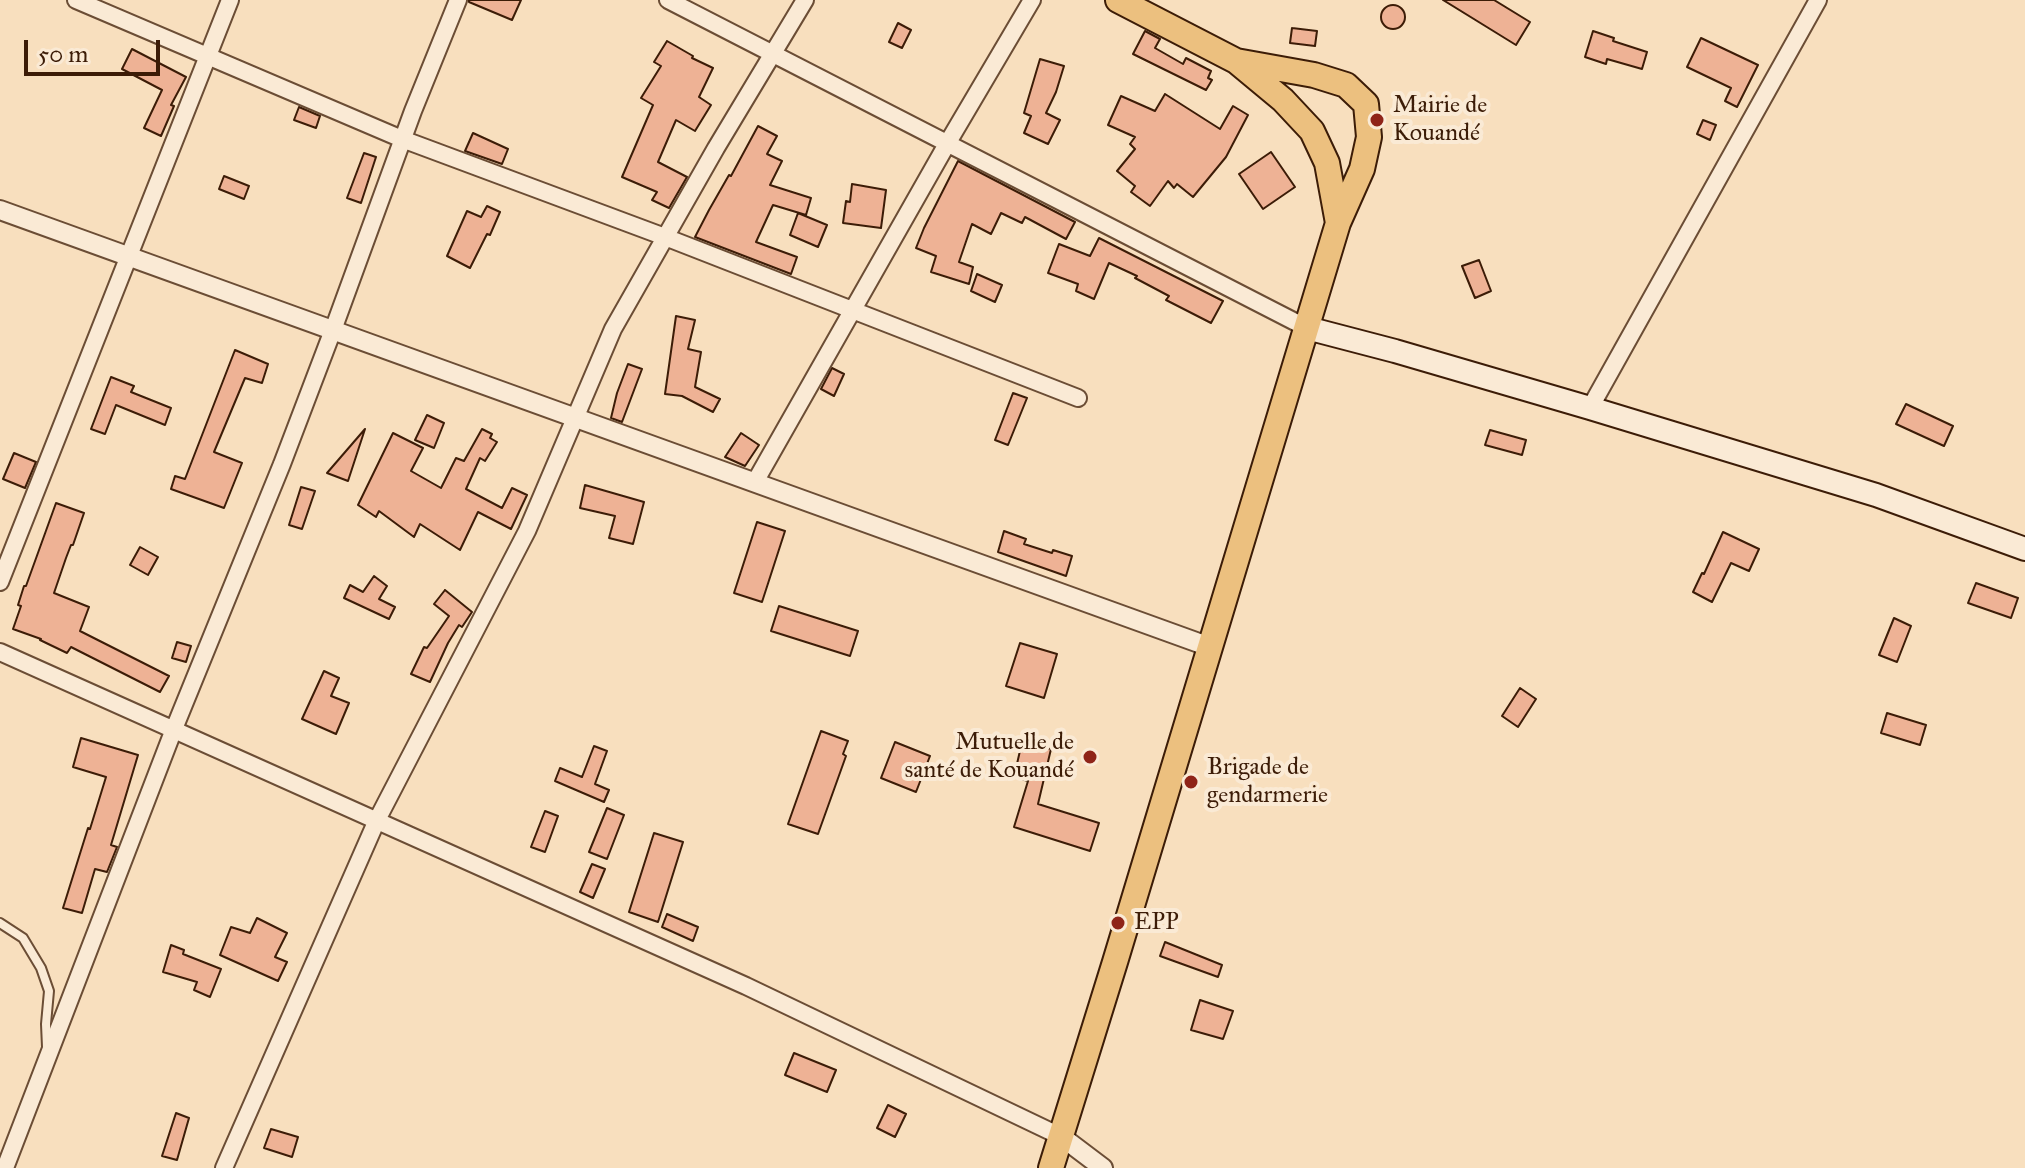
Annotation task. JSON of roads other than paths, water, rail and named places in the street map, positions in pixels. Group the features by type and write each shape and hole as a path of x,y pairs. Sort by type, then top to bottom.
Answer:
{"main road":[{"path":"1118,0 1236,61 1283,100 1312,131 1327,163 1338,223"},
{"path":"1051,1168 1338,223 1362,169 1369,137 1366,104 1346,85 1314,75 1236,61"},
{"path":"1307,328 1590,408 1876,495 2025,549"}],"street":[{"path":"76,0 402,139 665,237 1078,398"},
{"path":"0,582 230,0"},
{"path":"5,1168 174,729 282,464 402,139 458,0"},
{"path":"668,0 1307,328"},
{"path":"224,1168 377,820 527,531 613,329 805,0"},
{"path":"755,482 1032,0"},
{"path":"1590,408 1818,0"},
{"path":"0,210 1210,647"},
{"path":"0,652 746,986 1062,1137 1103,1168"}],"lane":[{"path":"0,923 23,938 41,968 49,991 46,1024 48,1057"}],"place":[{"name":"Mairie de Kouandé","path":"1377,120"},
{"name":"Mutuelle de santé de Kouandé","path":"1090,757"},
{"name":"Brigade de gendarmerie","path":"1191,782"},
{"name":"EPP","path":"1118,923"}]}
